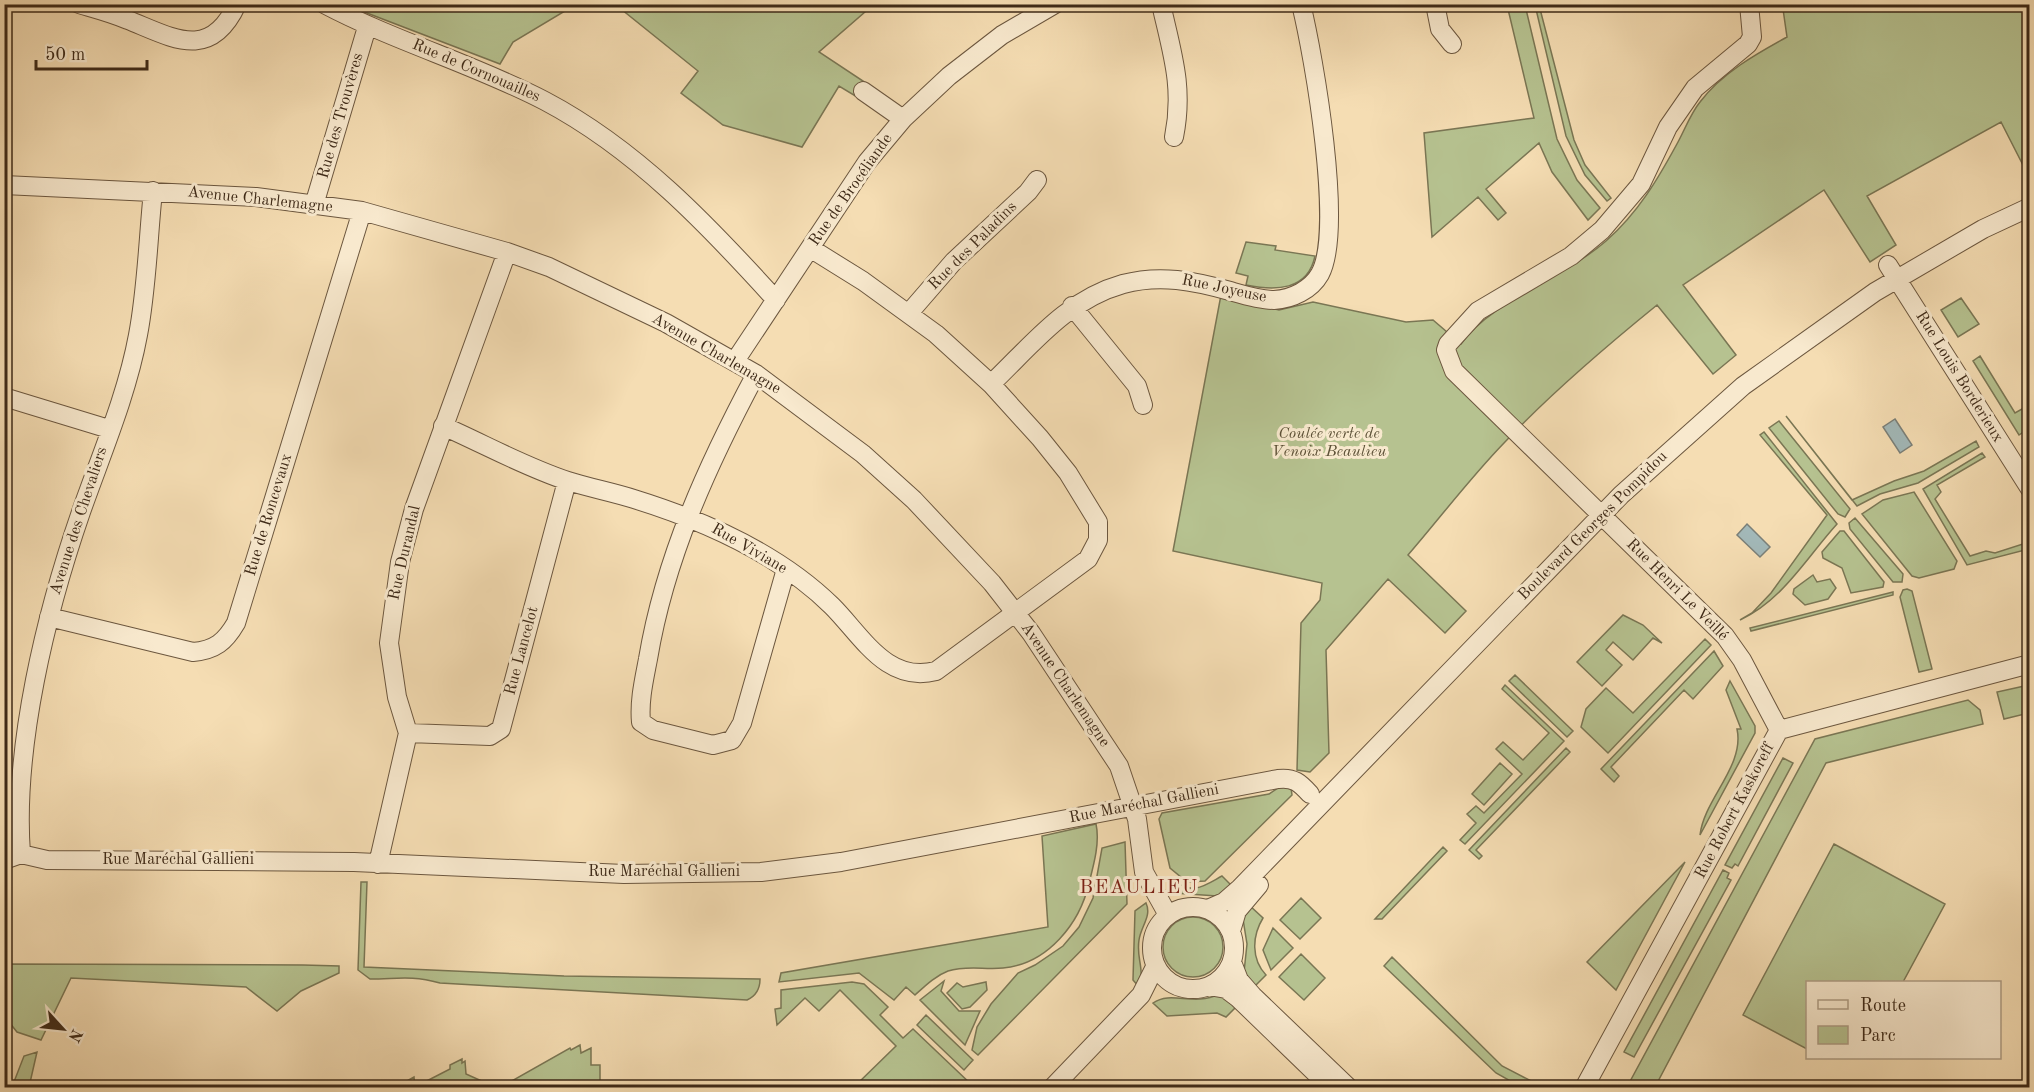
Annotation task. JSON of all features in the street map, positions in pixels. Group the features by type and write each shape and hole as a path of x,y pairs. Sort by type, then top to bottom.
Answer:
{"street":[{"path":"79,4 114,14 188,43 207,39 219,33 237,4"},
{"name":"Rue de Cornouailles","path":"324,4 367,27 489,73 548,102 596,133 679,199 776,300"},
{"name":"Rue de Brocéliande","path":"735,361 867,162 903,118 949,76 1002,35 1055,4"},
{"path":"1161,4 1179,85 1179,111 1174,138"},
{"name":"Rue Joyeuse","path":"992,384 1072,306 1122,284 1165,278 1197,282 1275,300 1305,290 1319,275 1324,262 1327,235 1325,152 1301,4"},
{"path":"1435,4 1440,29 1452,44"},
{"name":"Rue Henri Le Veillé","path":"1749,4 1752,37 1748,44 1695,88 1668,128 1652,164 1631,199 1571,256 1497,297 1479,311 1464,324 1446,350 1454,372 1725,636 1742,660 1779,730"},
{"name":"Rue des Trouvères","path":"314,205 367,27"},
{"path":"862,91 903,118"},
{"name":"Rue des Paladins","path":"909,313 954,261 1028,192 1037,180"},
{"name":"Avenue Charlemagne","path":"4,185 256,197 362,211 507,252 549,267 646,313 756,374 863,454 914,500 977,566 1015,612 1050,659 1111,752 1127,782 1134,807 1144,872 1168,915"},
{"name":"Avenue des Chevaliers","path":"13,857 19,827 27,731 49,617 60,575 110,429 138,336 153,191"},
{"name":"Boulevard Georges Pompidou","path":"1208,909 1224,903 1247,881 1606,518 1679,455 1750,395 1816,346 1896,277 1983,229 2030,207"},
{"name":"Rue de Roncevaux","path":"49,617 193,652 207,651 220,644 228,636 236,623 362,211"},
{"name":"Boulevard Georges Pompidou","path":"1896,277 2030,219"},
{"name":"Rue Viviane","path":"443,426 567,481 688,517 717,529 786,570 831,605 895,670 922,675 936,672 1088,560 1095,550 1099,530 1093,512 1068,473 992,384 909,313 810,248"},
{"name":"Rue Durandal","path":"378,864 408,733 392,672 391,616 406,536 443,426 507,252"},
{"name":"Rue Louis Borderieux","path":"1896,277 2030,489"},
{"path":"1072,306 1137,386 1143,405"},
{"path":"756,374 715,452 688,517 657,615 641,702 641,722 653,730 713,745 732,740 742,723 786,570"},
{"path":"4,397 110,429"},
{"name":"Rue Lancelot","path":"408,733 490,736 501,729 567,481"},
{"name":"Boulevard Georges Pompidou","path":"1231,931 1237,911 1248,897 1606,518"},
{"name":"Rue Robert Kaskoreff","path":"1584,1088 1779,730 2030,664"},
{"name":"Rue Maréchal Gallieni","path":"13,857 47,860 185,859 378,864 624,874 761,872 841,862 1289,777 1310,794"},
{"path":"1232,962 1219,980 1209,986 1194,989 1180,987 1168,980 1156,965 1153,938 1168,915 1187,907 1208,909 1217,914 1231,931 1234,941 1232,962 1239,980 1349,1088"},
{"path":"1052,1088 1141,995 1156,965"},
{"path":"1209,986 1226,989 1238,998 1331,1088"},
{"path":"1065,1088 1153,997 1180,987"}],"green space":[{"name":"Coulée verte de Venoix Beaulieu","path":"1793,4 2029,5 2029,177 2001,122 1867,196 1896,245 1870,262 1824,190 1683,285 1736,355 1713,374 1657,305 1578,371 1522,424 1479,470 1408,555 1466,611 1445,633 1388,579 1326,650 1329,753 1310,772 1297,770 1301,623 1320,600 1322,583 1173,551 1221,295 1279,310 1313,302 1406,322 1433,320 1461,344 1490,315 1589,254 1628,219 1655,182 1700,102 1740,65 1787,37 1783,9"},
{"path":"346,5 575,5 513,42 500,64"},
{"path":"616,5 873,5 819,52 866,83 857,97 839,86 802,147 723,125 681,93 698,71"},
{"path":"1507,5 1525,5 1557,139 1577,180 1600,208 1588,220 1552,172 1539,143 1486,189 1506,213 1498,220 1478,197 1432,237 1424,133 1534,118"},
{"path":"1535,5 1539,5 1574,140 1585,165 1611,198 1607,201 1585,175 1566,136"},
{"path":"1246,242 1276,246 1275,250 1315,256 1305,276 1289,286 1268,288 1246,285 1248,276 1236,273"},
{"path":"1961,298 1979,324 1958,337 1941,310"},
{"path":"1980,356 2015,413 2029,405 2029,428 2019,435 1973,361"},
{"path":"1779,421 1850,509 1845,517 1838,514 1769,428"},
{"path":"1764,432 1837,524 1782,590 1752,613 1771,593 1827,515 1760,435"},
{"path":"1976,441 1979,447 1918,483 1880,494 1857,506 1852,500 1894,481 1924,471"},
{"path":"1982,453 1985,457 1937,485 1941,492 1935,499 1970,556 1986,551 1995,553 2029,542 2029,549 1967,565 1923,489"},
{"path":"1914,492 1957,561 1954,569 1919,578 1912,576 1862,514 1883,500"},
{"path":"1855,518 1903,574 1902,582 1893,582 1850,529 1849,523"},
{"path":"1840,531 1844,531 1884,582 1883,587 1851,593 1842,568 1823,558 1822,552"},
{"path":"1813,575 1817,582 1830,579 1836,588 1828,599 1805,605 1793,594 1794,589"},
{"path":"1903,590 1912,591 1932,669 1919,672 1900,597"},
{"path":"1893,592 1893,595 1751,631 1750,628"},
{"path":"1623,615 1643,625 1662,643 1653,638 1633,660 1613,642 1606,650 1622,665 1602,686 1577,662"},
{"path":"1705,639 1711,645 1608,753 1581,727 1586,709 1606,688 1633,713"},
{"path":"1714,651 1723,666 1693,699 1684,690 1611,767 1619,776 1614,782 1601,769"},
{"path":"1515,675 1573,731 1567,737 1509,681"},
{"path":"1730,681 1755,726 1755,733 1700,835 1709,808 1730,769 1738,743 1737,729 1741,729 1726,690"},
{"path":"1505,685 1564,741 1465,844 1460,840 1476,823 1467,814 1476,806 1484,813 1522,774 1496,749 1503,742 1523,760 1549,733 1502,689"},
{"path":"2029,685 2029,713 2004,719 1997,692"},
{"path":"1968,700 1980,710 1983,724 1826,763 1655,1087 1627,1087 1815,739"},
{"path":"1566,748 1570,752 1476,850 1482,856 1479,859 1469,850"},
{"path":"1783,758 1793,763 1738,866 1735,864 1732,868 1725,865"},
{"path":"1500,763 1512,774 1484,805 1472,794"},
{"path":"1281,786 1291,788 1292,795 1205,881 1187,882 1170,868 1159,819 1162,813 1269,794"},
{"path":"1096,824 1097,846 1085,898 1078,913 1060,939 1034,959 1003,968 962,968 948,971 934,978 915,995 906,987 894,1000 859,973 779,982 781,973 1048,927 1042,836"},
{"path":"1125,842 1127,904 978,1055 972,1050 977,1027 991,1004 1018,973 1035,965 1063,946 1079,927 1093,898 1102,848"},
{"path":"1834,844 1945,904 1904,981 1806,981 1806,1048 1743,1015"},
{"path":"1443,847 1447,851 1382,919 1375,919"},
{"path":"1685,862 1616,990 1587,962"},
{"path":"1723,870 1729,873 1727,878 1731,880 1634,1057 1624,1052"},
{"path":"1222,876 1233,887 1217,896 1174,893 1171,888 1176,880 1187,888 1193,888 1205,885"},
{"path":"361,882 367,882 364,967 564,976 760,979 759,986 755,994 747,1000 440,983 412,978 370,979 358,970"},
{"path":"1301,898 1321,918 1300,939 1280,920"},
{"path":"1146,903 1148,912 1138,947 1141,974 1139,987 1133,980 1135,911"},
{"path":"1249,905 1263,918 1257,932 1255,947 1258,962 1266,975 1252,989 1244,972 1247,944 1243,919"},
{"path":"1193,917 1210,922 1218,930 1223,947 1218,964 1210,972 1193,977 1176,972 1168,964 1163,947 1168,930 1176,922"},
{"path":"1273,928 1293,948 1271,970 1263,950"},
{"path":"1301,954 1325,978 1304,1000 1279,977"},
{"path":"1392,957 1502,1066 1543,1087 1521,1087 1496,1073 1384,966"},
{"path":"5,964 303,965 339,966 339,973 301,991 277,1011 246,987 71,978 41,1040 17,1032 5,1017"},
{"path":"944,981 941,991 959,1011 980,1011 965,1045 920,1000"},
{"path":"852,982 864,984 888,1007 880,1015 903,1038 913,1029 974,1087 854,1087 896,1046 840,990 819,1011 805,998 777,1025 775,1009 781,1008 781,990"},
{"path":"986,982 987,990 970,1007 962,1009 947,993 957,983 963,987"},
{"path":"1219,994 1239,1004 1226,1017 1217,1013 1167,1016 1153,1003 1160,999 1200,999"},
{"path":"926,1015 973,1060 964,1070 917,1025"},
{"path":"580,1045 581,1053 591,1048 591,1065 600,1065 600,1087 501,1087 570,1048 571,1050"},
{"path":"37,1052 29,1087 12,1087 24,1056"},
{"path":"462,1059 462,1063 465,1061 466,1074 495,1087 415,1087 450,1069 450,1065"},
{"path":"414,1077 415,1087 396,1087"}],"shaded area":[{"path":"1895,419 1912,445 1900,453 1883,427"},
{"path":"1747,524 1770,547 1760,557 1737,535"}],"district":[{"name":"BEAULIEU","path":"1139,888"}]}
